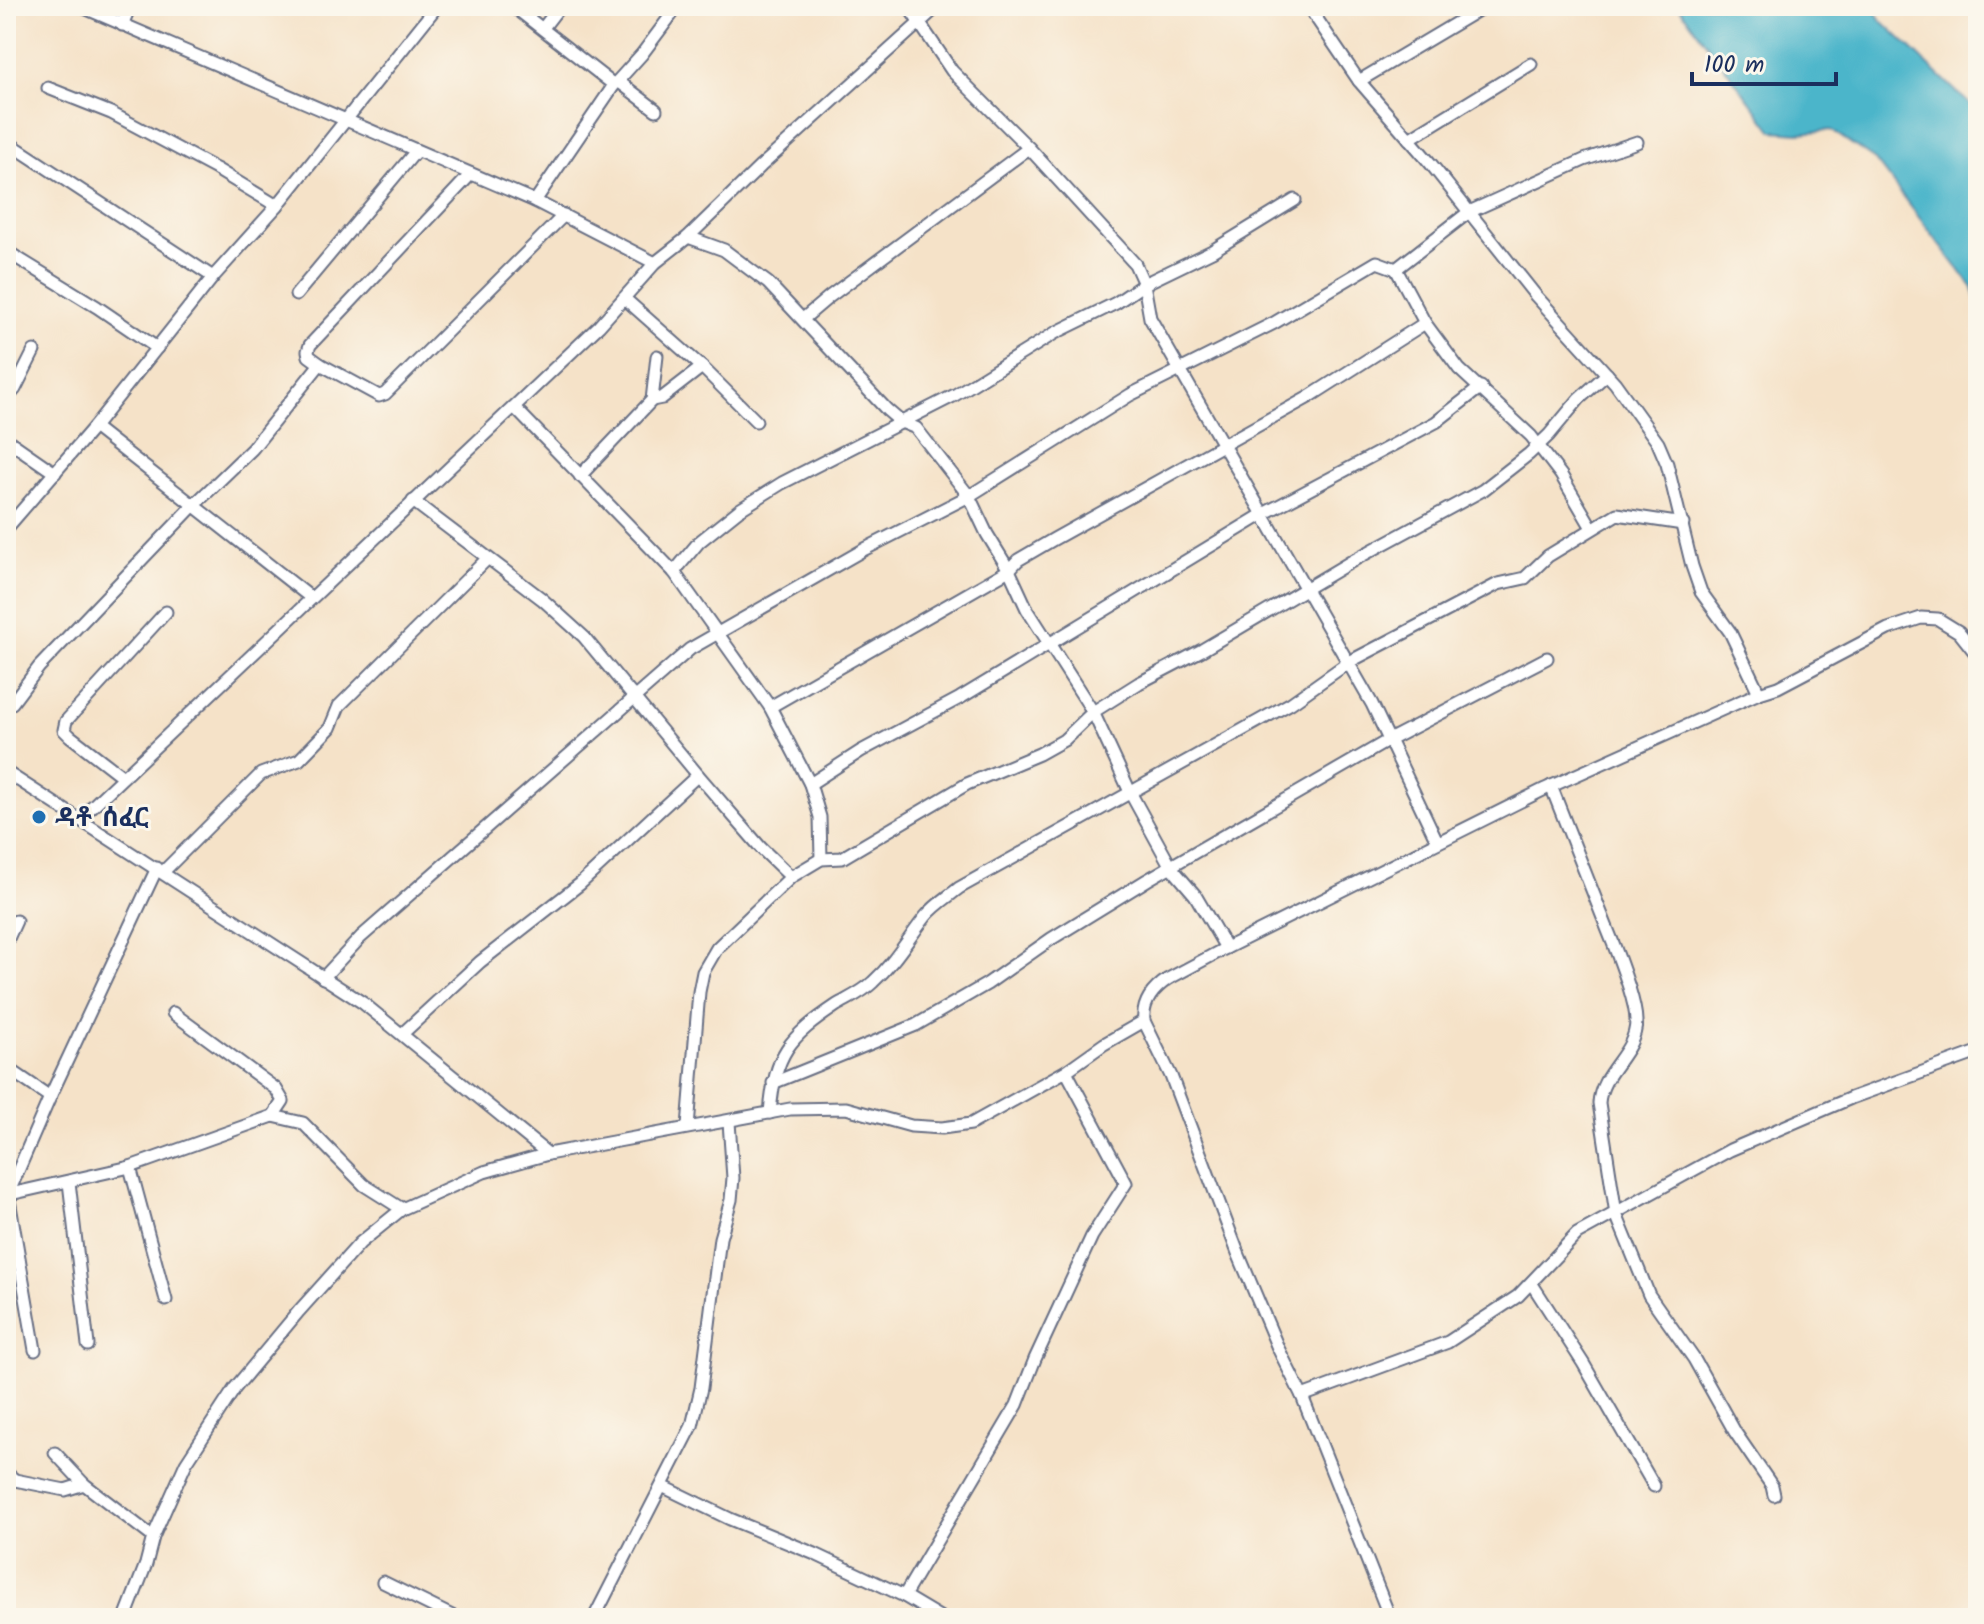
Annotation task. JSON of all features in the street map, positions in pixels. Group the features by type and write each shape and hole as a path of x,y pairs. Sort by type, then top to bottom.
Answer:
{"street":[{"path":"80,6 535,201 655,263"},
{"path":"122,25 130,6"},
{"path":"6,529 94,427 213,277 277,206 437,6"},
{"path":"513,6 656,110"},
{"path":"543,28 560,6"},
{"path":"535,201 616,83 678,6"},
{"path":"908,6 952,71 1029,148 1135,264 1144,284 1150,318 1349,662 1437,841"},
{"path":"79,819 599,326 655,263 688,237 761,166 938,6"},
{"path":"1308,6 1359,81 1536,296 1607,374 1658,443 1667,464 1701,592 1730,632 1759,693"},
{"path":"1359,81 1485,6"},
{"path":"1409,139 1531,64"},
{"path":"48,88 111,113 216,169 277,206"},
{"path":"6,141 213,277"},
{"path":"1396,269 1469,212 1584,160 1637,142"},
{"path":"803,319 1029,148"},
{"path":"296,295 416,151"},
{"path":"471,174 310,345 309,356 379,396 385,394 564,215"},
{"path":"674,572 699,542 739,510 782,483 955,395 1031,347 1116,303 1144,284 1212,251 1295,200"},
{"path":"688,237 724,250 768,283 901,422 916,428 969,496 1027,609 1093,712 1131,794 1171,867 1195,895 1226,948"},
{"path":"6,251 157,348"},
{"path":"323,978 361,937 690,649 865,549 969,496 1076,428 1179,369 1274,323 1377,262 1396,269 1425,323 1459,369 1539,445 1592,528"},
{"path":"624,298 702,367 756,421"},
{"path":"770,707 1009,570 1018,560 1131,498 1171,471 1309,397 1425,323"},
{"path":"6,399 15,389 34,351"},
{"path":"652,400 657,356"},
{"path":"12,703 39,667 252,449 320,364"},
{"path":"580,476 652,400 662,398 702,367"},
{"path":"688,1127 703,972 717,948 791,877 821,859 842,858 967,784 1039,754 1064,740 1093,712 1139,683 1483,490 1539,445 1579,399 1607,374"},
{"path":"810,784 861,751 960,698 1265,513 1436,422 1481,387"},
{"path":"514,407 674,572 770,707 810,784 820,817 821,859"},
{"path":"94,427 310,597"},
{"path":"6,439 55,473"},
{"path":"413,501 542,599 584,637 698,775 761,848 791,877"},
{"path":"770,1113 773,1083 781,1057 790,1043 805,1028 870,985 900,955 928,913 959,888 1291,703 1349,662 1498,584 1525,578 1548,556 1620,513 1683,524"},
{"path":"35,1350 7,1195 50,1097 160,870 261,774 299,760 330,728 339,706 487,559"},
{"path":"123,777 64,730 66,721 166,612"},
{"path":"1390,1618 1302,1396 1238,1253 1171,1076 1144,1021 1147,1000 1158,985 1437,841 1551,786 1778,687 1888,629 1921,618 1938,619 1959,632 1978,656"},
{"path":"773,1083 916,1025 987,984 1063,932 1389,740 1547,658"},
{"path":"6,772 363,1003 548,1154"},
{"path":"402,1034 480,962 580,884 698,775"},
{"path":"1551,786 1621,963 1636,1019 1629,1048 1599,1094 1616,1214 1649,1295 1694,1359 1735,1432 1772,1486 1774,1495"},
{"path":"6,943 16,921"},
{"path":"173,1013 276,1089 283,1101 273,1116"},
{"path":"125,1618 153,1537 186,1463 235,1388 360,1243 402,1209 484,1172 548,1154 790,1109 846,1108 911,1126 957,1126 983,1119 1144,1021"},
{"path":"1302,1396 1448,1342 1532,1284 1568,1242 1757,1138 1851,1098 1978,1052"},
{"path":"6,1067 50,1097"},
{"path":"904,1596 1017,1405 1092,1236 1126,1183 1066,1071"},
{"path":"7,1195 130,1167 273,1116 303,1123 364,1185 402,1209"},
{"path":"594,1618 692,1426 701,1388 720,1238 731,1200 733,1178 729,1122"},
{"path":"130,1167 166,1300"},
{"path":"69,1182 88,1345"},
{"path":"1532,1284 1583,1363 1654,1486"},
{"path":"55,1453 84,1484 153,1537"},
{"path":"6,1473 15,1480 65,1490 84,1484"},
{"path":"662,1486 904,1596 926,1615 941,1618"},
{"path":"383,1582 456,1618"}],"water":[{"path":"1678,6 1871,6 1881,20 1978,112 1978,305 1973,288 1875,160 1831,130 1799,133 1773,131"}],"place":[{"name":"ዳቶ ሰፈር","path":"39,817"}]}
